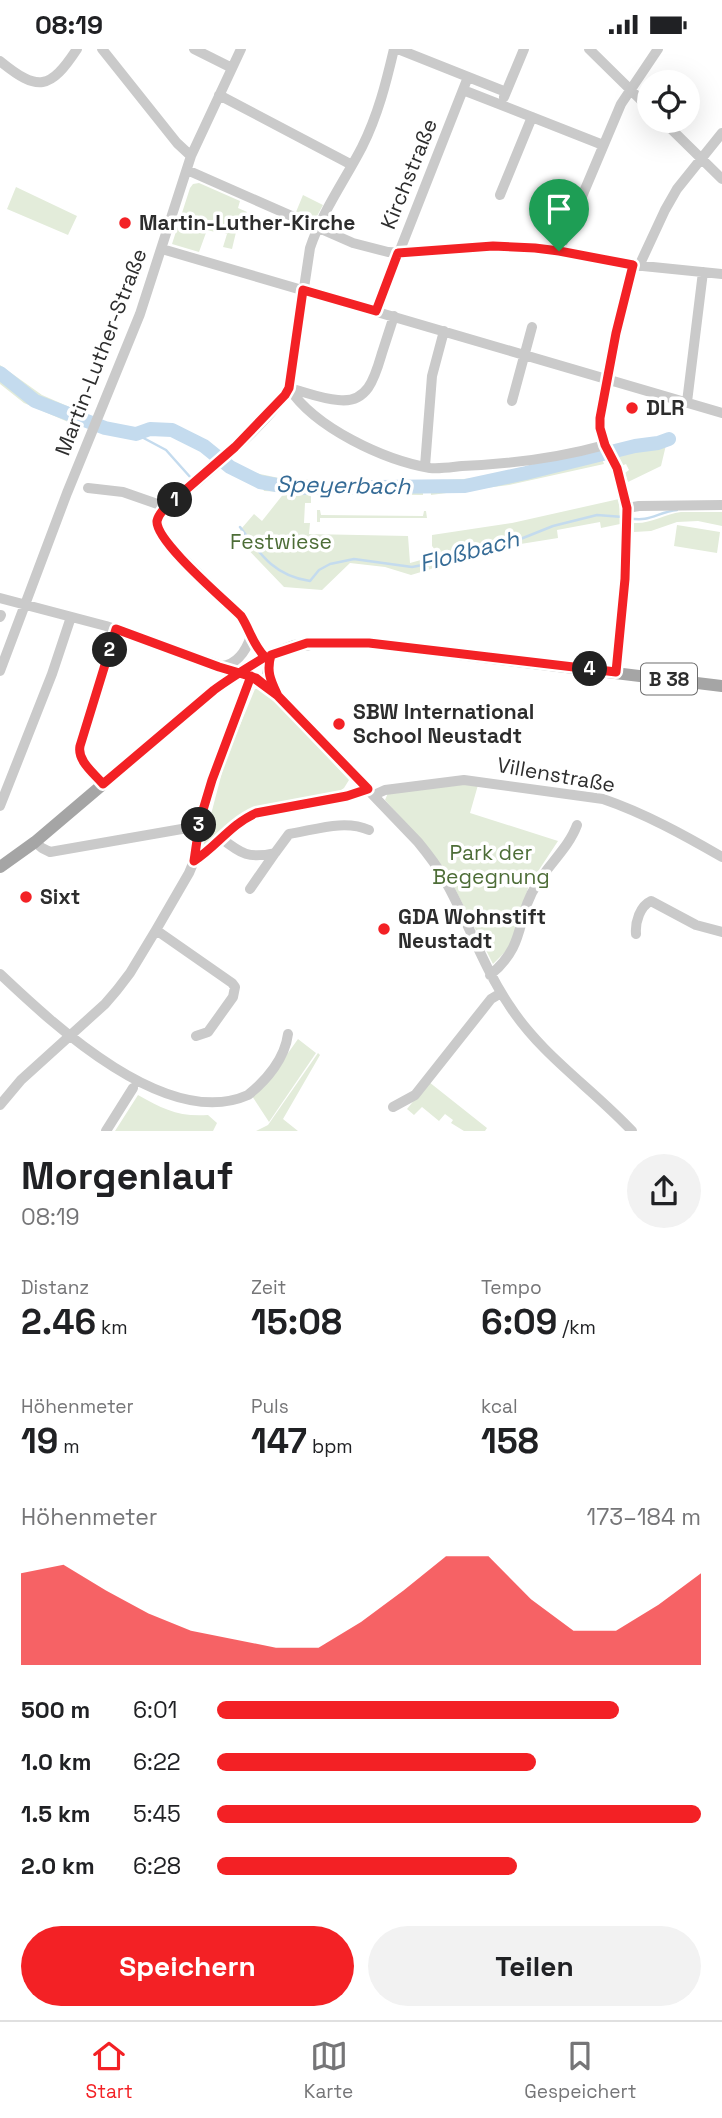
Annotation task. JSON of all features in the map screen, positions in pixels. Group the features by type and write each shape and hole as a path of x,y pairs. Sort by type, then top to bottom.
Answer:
{"main road":[{"name":"B 38","path":"0,867 35,842 214,690 245,674 268,656 307,643 356,642 418,647 722,686"},
{"path":"268,656 269,677 278,696"}],"street":[{"path":"0,61 27,80 42,83 58,75 77,49"},
{"path":"102,49 177,143 191,156"},
{"path":"194,49 232,68"},
{"name":"Martin-Luther-Straße","path":"0,671 66,493 136,325 190,171 191,156 241,49"},
{"path":"268,656 256,647 241,616 163,537 157,525 157,518 228,453 281,400 289,388 310,248 368,134 382,99 396,49 506,92"},
{"path":"500,105 524,49"},
{"path":"589,49 637,96"},
{"path":"559,251 603,145 630,89 658,49"},
{"name":"Kirchstraße","path":"376,311 468,78"},
{"path":"463,90 603,145"},
{"path":"219,95 352,165"},
{"path":"500,195 532,117"},
{"path":"675,133 722,179"},
{"path":"616,672 625,579 627,515 617,468 607,450 600,428 607,380 636,266 681,182 722,134"},
{"path":"190,171 353,243 398,253 493,246 524,247 636,266 722,274"},
{"path":"162,249 722,413"},
{"path":"687,402 704,272"},
{"path":"289,388 339,401 353,400 363,395 376,375 394,316"},
{"path":"512,401 532,327"},
{"path":"425,466 433,369 444,331"},
{"path":"289,388 316,415 352,441 371,450 432,468 524,461 607,450"},
{"path":"88,488 123,492 166,507"},
{"path":"627,515 639,506 722,505"},
{"path":"0,598 116,629 245,674 278,696 418,842 444,878 491,975 516,1016 548,1052 632,1131"},
{"path":"0,806 52,674 71,617"},
{"path":"103,784 82,760 78,751 116,629"},
{"path":"219,667 236,660 248,646 251,636"},
{"path":"0,1104 21,1080 117,990 130,973 189,873 194,861 199,827 245,674"},
{"name":"Villenstraße","path":"194,861 245,818 256,813 371,792 464,780 603,799 662,825 722,857"},
{"path":"250,889 289,834 316,828 358,825 369,830"},
{"path":"491,975 506,961 515,947 533,891 577,825"},
{"path":"35,842 50,852 199,827"},
{"path":"220,838 237,851 250,856 275,853"},
{"path":"636,934 635,927 644,905 651,901 696,925 722,932"},
{"path":"156,930 234,987 233,997 208,1032 196,1036"},
{"path":"0,975 97,1065 150,1097"},
{"path":"393,1107 415,1095 491,999 501,993"},
{"path":"200,1112 235,1104 255,1090 285,1051 288,1034"},
{"path":"106,1131 133,1088"}],"green space":[{"path":"199,183 240,201 238,208 247,212 237,228 232,249 223,247 227,234 216,230 207,230 199,252 172,244 190,188"},
{"path":"16,187 77,216 68,235 7,209"},
{"path":"303,195 323,205 317,216 311,218 296,212"},
{"path":"0,365 42,395 88,415 82,428 24,403 0,384"},
{"path":"666,445 661,466 628,482 625,473 629,470 626,464 621,466 616,454"},
{"path":"600,453 604,464 509,485 431,495 430,481 495,477"},
{"name":"Festwiese","path":"231,461 251,472 279,478 393,485 423,484 423,495 311,494 311,503 305,503 304,523 310,523 309,534 408,536 410,563 439,555 432,546 432,535 512,523 619,499 620,524 601,528 600,522 557,530 558,538 471,552 411,575 385,567 350,563 322,590 284,587 235,536 254,514 262,521 285,492 264,491 259,480 229,464"},
{"path":"317,510 320,510 321,515 423,516 426,511 427,518 320,518 320,522 317,522"},
{"path":"681,512 722,512 722,526 698,521 677,522 651,531 634,532 634,523"},
{"path":"677,525 720,532 717,553 674,546"},
{"path":"263,688 349,780 337,793 248,810 227,825 206,847 203,845 225,761 255,689"},
{"name":"Park der Begegnung","path":"453,784 478,785 470,813 558,841 529,885 510,947 493,964 447,873 426,845 385,800 388,793"},
{"path":"298,1039 316,1053 269,1122 252,1096 266,1084"},
{"path":"318,1053 320,1055 283,1119 298,1131 256,1131 268,1125"},
{"path":"429,1082 487,1128 485,1131 464,1131 451,1123 453,1120 445,1114 439,1121 422,1107 414,1115 407,1109"},
{"path":"138,1095 171,1111 188,1115 208,1115 217,1123 213,1131 115,1131"}],"waterway":[{"name":"Speyerbach","path":"0,373 35,401 105,428 136,434 150,429 172,430 204,446 230,467 260,482 293,488 465,486 669,439"},
{"name":"Floßbach","path":"136,434 166,450 191,478"},
{"name":"Floßbach","path":"629,518 648,518 677,510"},
{"name":"Floßbach","path":"240,527 261,555 277,569 310,581 319,570 330,564 354,559 412,567 450,560 518,540 553,526 597,515 623,517"}],"place":[{"name":"Martin-Luther-Kirche","path":"125,223"},
{"name":"DLR","path":"632,408"},
{"name":"SBW International School Neustadt","path":"339,724"},
{"name":"Sixt","path":"26,897"},
{"name":"GDA Wohnstift Neustadt","path":"384,929"}],"route":[{"path":"559,251 493,246 398,253 376,311 303,290 289,388 285,395 257,426 157,518 157,525 163,537 241,616 256,647 265,657 240,673 222,684 214,690 103,784 82,760 78,751 116,629 219,667 240,673 251,676 256,678 278,696 368,789 347,796 256,813 245,818 194,861 200,820 212,780 251,676 278,696 269,677 268,667 271,655 282,650 307,643 369,643 616,672 625,579 627,508 617,468 605,445 600,418 616,333 633,265 559,251"}]}
